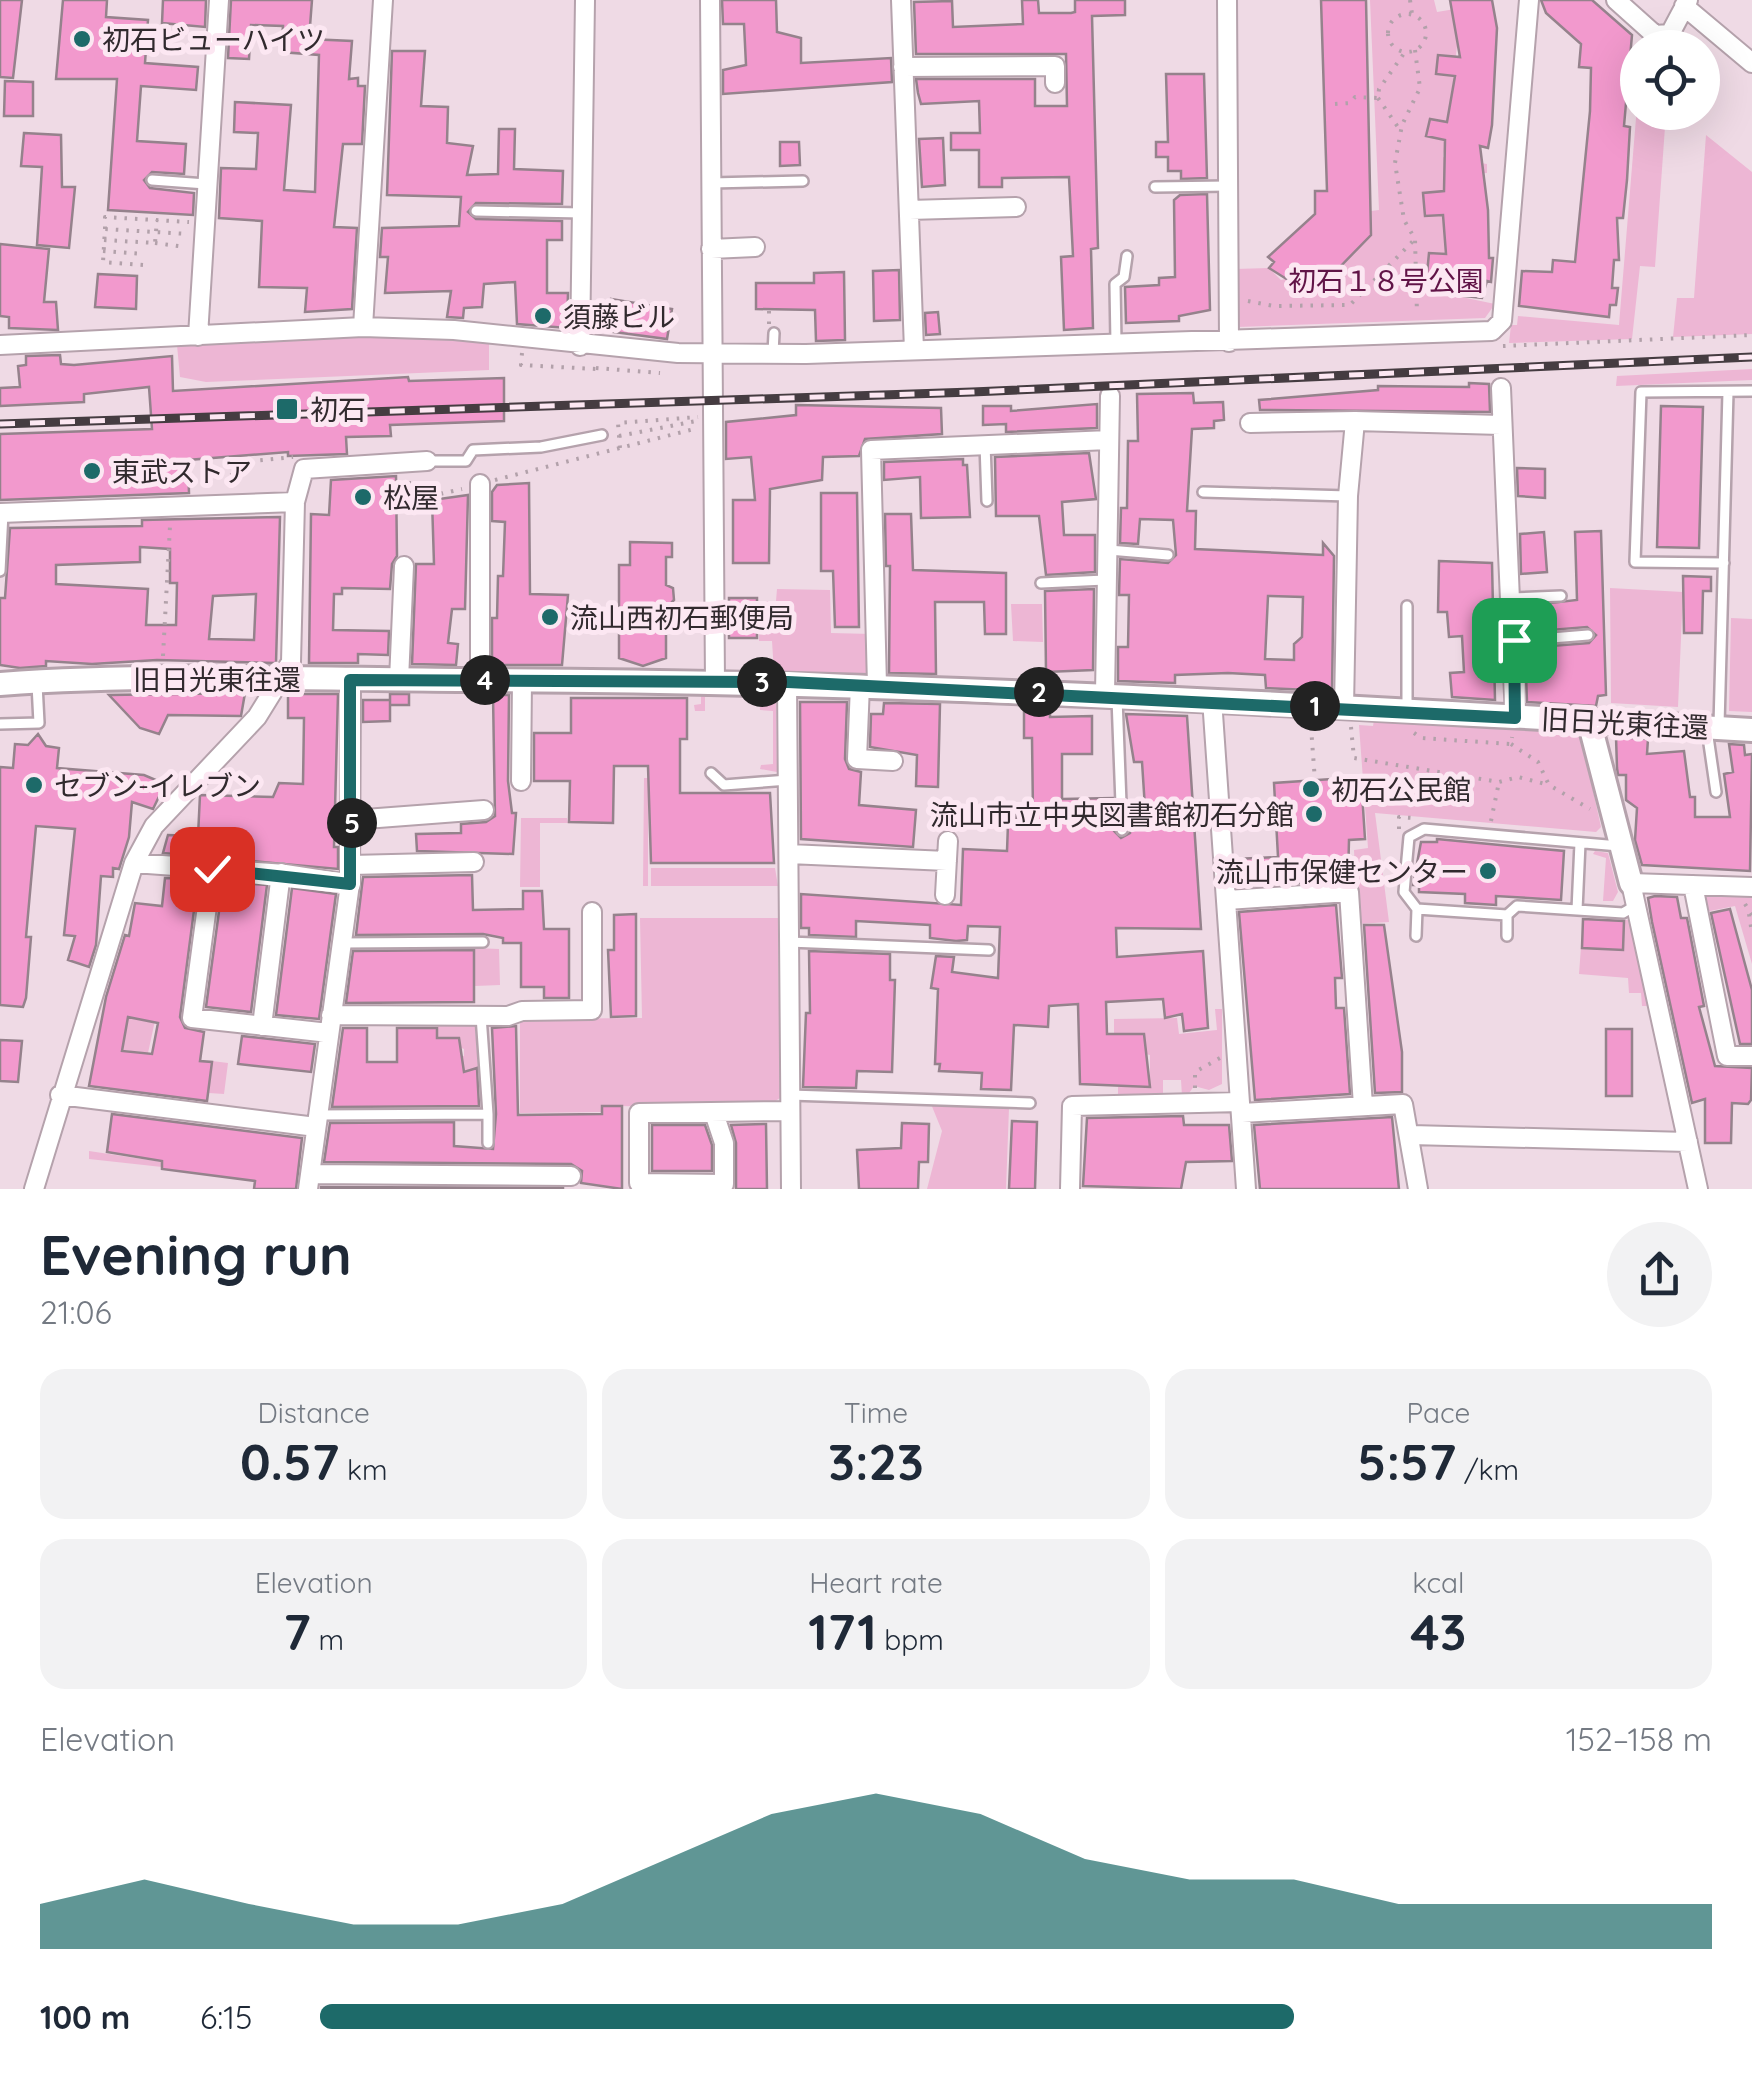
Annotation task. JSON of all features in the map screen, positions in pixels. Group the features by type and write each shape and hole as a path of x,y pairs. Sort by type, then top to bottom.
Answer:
{"street":[{"path":"198,336 197,235 206,184 219,0"},
{"path":"363,327 383,0"},
{"path":"710,0 710,249 717,298 711,354 716,457 716,682"},
{"path":"901,0 914,350"},
{"path":"1227,0 1233,77 1229,342"},
{"path":"0,345 166,331 198,336 363,327 454,330 589,347 711,354 1229,342 1492,331 1502,320 1528,0"},
{"path":"1616,0 1650,30"},
{"path":"581,1 582,213 589,347"},
{"path":"1672,30 1686,3 1752,62"},
{"path":"903,67 1054,66 1055,83"},
{"path":"909,210 1016,207"},
{"path":"710,249 754,247"},
{"path":"1501,388 1515,718"},
{"path":"1110,396 1105,580 1111,695"},
{"path":"1347,714 1348,496 1355,422"},
{"path":"1250,423 1501,424"},
{"path":"893,761 857,759 869,685 871,450 1109,440"},
{"path":"34,1189 48,1164 60,1095 134,863 164,813 257,717 290,662 295,502 304,469 427,462"},
{"path":"480,484 480,680"},
{"path":"2,513 295,502"},
{"path":"399,680 404,566"},
{"name":"旧日光東往還","path":"0,684 37,681 86,686 162,678 788,682 1212,700 1347,714 1403,711 1752,730"},
{"path":"350,680 350,874 309,1181 571,1176"},
{"path":"521,782 522,680"},
{"path":"788,682 791,1189"},
{"path":"1212,700 1246,1189"},
{"path":"1589,721 1634,894 1698,1189"},
{"path":"352,820 484,810"},
{"path":"945,895 948,841"},
{"path":"790,854 947,861"},
{"path":"134,863 280,874 350,874 474,862"},
{"path":"212,869 192,1018 262,1026 592,1010 592,912"},
{"path":"262,1026 280,874"},
{"path":"1634,894 1693,885 1752,887"},
{"path":"1693,885 1727,1056 1752,1056"},
{"path":"1227,900 1348,892 1363,1106"},
{"path":"60,1095 317,1121"},
{"path":"714,1113 724,1143 724,1184 639,1183 639,1113 714,1113 790,1103"},
{"path":"1070,1189 1072,1106 1196,1103 1241,1107 1403,1104 1418,1189"},
{"path":"1411,1135 1688,1142"}],"lane":[{"path":"1156,187 1231,176"},
{"path":"152,180 206,184"},
{"path":"710,183 803,181"},
{"path":"476,212 582,213"},
{"path":"1116,344 1115,284 1124,276 1128,256"},
{"path":"773,353 774,333"},
{"path":"1724,563 1636,562 1641,392 1752,391"},
{"path":"1716,792 1713,728 1724,563 1728,392"},
{"path":"427,462 466,461 472,450 541,447 602,434"},
{"path":"985,444 987,502"},
{"path":"1202,492 1348,496"},
{"path":"0,571 2,513"},
{"path":"1106,549 1168,555"},
{"path":"1041,582 1105,580"},
{"path":"1512,598 1561,596"},
{"path":"1403,711 1407,606"},
{"path":"1514,640 1588,635"},
{"path":"0,724 39,724 37,681"},
{"path":"1111,695 1122,830"},
{"path":"711,773 724,785 788,780"},
{"path":"1416,936 1418,910 1404,892 1409,837 1424,829 1619,846"},
{"path":"1576,910 1580,843"},
{"path":"1418,910 1507,915 1517,906 1623,913 1634,894"},
{"path":"1507,915 1507,936"},
{"path":"342,943 483,942"},
{"path":"789,942 989,950"},
{"path":"480,1016 488,1143"},
{"path":"790,1103 1030,1102"},
{"path":"317,1121 488,1114"}],"path":[{"path":"1410,0 1412,14 1425,28 1424,40 1415,50 1406,51 1392,45 1388,28 1400,15 1412,14"},
{"path":"1415,50 1420,88 1400,130 1395,163 1400,200 1416,239 1418,334"},
{"path":"1378,98 1385,79 1406,51"},
{"path":"1335,104 1350,103 1355,97 1378,98"},
{"path":"1378,98 1400,130"},
{"path":"144,266 102,262 105,217 157,220 197,235"},
{"path":"155,243 157,220"},
{"path":"104,229 197,235"},
{"path":"104,240 155,243 197,235"},
{"path":"1229,297 1274,306 1350,305 1416,239"},
{"path":"103,251 144,254"},
{"path":"589,347 596,370"},
{"path":"522,352 520,364 660,374"},
{"path":"619,436 701,420"},
{"path":"620,448 618,422 701,420"},
{"path":"410,471 409,502 703,426 701,420"},
{"path":"225,493 234,492 231,463 296,457"},
{"path":"162,678 171,506"},
{"path":"1403,711 1402,726 1421,738 1511,744 1538,762 1549,785"},
{"path":"1347,714 1354,758 1500,782 1518,777 1549,785 1587,808 1612,816"},
{"path":"1310,718 1314,781"},
{"path":"1511,744 1515,718"},
{"path":"1491,834 1500,782"},
{"path":"1749,913 1752,933"},
{"path":"1196,1103 1195,1072 1213,1058 1226,1057"}],"green space":[{"name":"初石１８号公園","path":"1370,0 1434,0 1437,12 1455,9 1480,23 1496,20 1496,33 1458,37 1455,64 1449,63 1449,56 1438,55 1436,74 1454,76 1446,127 1430,119 1426,136 1446,138 1443,157 1487,164 1487,173 1443,175 1445,200 1425,216 1443,213 1445,233 1489,229 1488,241 1446,242 1450,258 1429,253 1427,273 1449,268 1447,294 1495,304 1485,318 1238,327 1235,269 1269,268 1281,280 1308,273 1318,282 1330,269 1334,273 1371,235 1371,211 1379,210"},
{"path":"1635,130 1665,130 1655,267 1640,266 1632,339 1509,343 1511,325 1517,325 1518,316 1619,325"},
{"path":"1706,135 1752,172 1752,334 1673,337 1677,298 1694,298"},
{"path":"361,334 489,343 489,370 206,382 180,377 177,345"},
{"path":"1752,369 1752,380 1616,386 1617,376"},
{"path":"1610,588 1683,592 1678,707 1611,703"},
{"path":"777,589 830,590 831,633 872,634 868,674 774,672 772,641 759,641 759,602 776,601"},
{"path":"1011,604 1042,604 1043,642 1013,641"},
{"path":"1731,618 1752,619 1752,712 1729,711"},
{"path":"701,692 768,692 776,702 777,772 760,769 761,765 773,764 773,711 760,710 759,696 705,697 705,711 695,711 694,705 701,704"},
{"path":"1374,720 1571,730 1582,740 1601,827 1596,832 1375,813 1389,922 1358,924 1354,850 1368,848 1359,725 1373,726"},
{"path":"644,778 648,778 648,886 643,886"},
{"path":"521,818 567,818 568,823 540,823 540,887 520,887"},
{"path":"1608,853 1618,892 1613,901 1603,901 1606,858 1593,854"},
{"path":"651,868 775,868 778,886 651,886"},
{"path":"1708,893 1752,894 1752,964 1735,906 1705,912 1703,899"},
{"path":"640,918 778,918 780,1098 766,1107 602,1106 601,1112 520,1113 520,1019 642,1018"},
{"path":"1624,920 1633,920 1647,1006 1642,1006 1641,993 1629,993 1628,978 1579,974 1581,947 1623,950"},
{"path":"474,948 499,949 500,985 475,986"},
{"path":"159,1002 148,1053 123,1050 128,1017"},
{"path":"1215,1009 1222,1009 1222,1084 1209,1090 1194,1086 1187,1096 1182,1096 1181,1080 1163,1080 1163,1097 1118,1098 1118,1087 1150,1087 1150,1055 1145,1054 1144,1034 1114,1034 1114,1019 1177,1018 1179,1034 1217,1030"},
{"path":"438,1021 475,1025 478,1067 470,1070 473,1083 459,1083 459,1056 464,1056 464,1049 438,1038"},
{"path":"212,1061 228,1063 224,1094 209,1093"},
{"path":"931,1104 1009,1108 1006,1189 927,1189 942,1131"},
{"path":"89,1151 162,1162 162,1167 89,1159"}],"building":[{"path":"0,0 22,0 13,78 0,77"},
{"path":"63,0 107,0 106,17 148,20 145,63 198,67 196,90 141,86 137,141 186,144 184,174 152,172 144,180 150,188 194,193 193,215 108,210 117,79 56,79"},
{"path":"163,0 206,0 205,27 162,23"},
{"path":"231,0 312,0 309,39 352,41 349,79 358,78 358,86 365,86 362,144 343,144 334,227 357,228 352,309 305,312 307,288 259,287 262,221 219,218 221,168 256,169 258,133 234,132 235,102 291,105 284,190 315,192 319,55 281,52 283,26 251,25 249,59 228,58"},
{"path":"722,0 776,0 777,32 801,38 801,63 891,58 892,82 723,94 723,70 746,65 744,24 723,24"},
{"path":"1022,0 1038,0 1039,13 1071,13 1075,12 1075,0 1125,0 1125,15 1092,16 1098,248 1091,249 1093,328 1064,330 1061,257 1073,256 1069,177 1002,178 1002,187 979,187 979,150 951,150 951,133 980,133 979,101 921,104 918,93 916,79 1035,79 1035,106 1067,106 1066,54 916,54 914,2 952,1 953,27 1023,24"},
{"path":"1321,0 1366,0 1371,235 1334,273 1330,269 1317,282 1308,273 1296,285 1269,268 1274,262 1268,257 1315,214 1315,191 1327,191"},
{"path":"1450,0 1492,0 1497,28 1492,125 1488,148 1480,146 1489,258 1493,258 1491,282 1487,281 1482,298 1446,294 1448,275 1427,274 1429,253 1446,254 1443,215 1425,216 1423,193 1444,191 1445,140 1426,136 1430,119 1447,122 1455,76 1436,74 1438,55 1460,57"},
{"path":"1541,0 1592,0 1626,30 1620,30 1620,130 1630,130 1627,180 1623,218 1617,218 1619,260 1614,260 1612,288 1618,288 1616,305 1610,305 1609,317 1519,306 1522,271 1552,272 1553,260 1575,262 1590,111 1591,68 1579,67 1581,44 1546,13"},
{"path":"392,51 425,51 421,106 448,107 447,143 473,146 467,175 498,174 499,129 515,129 514,169 563,171 562,204 476,203 468,212 476,219 562,221 562,240 547,240 547,293 568,293 567,328 517,324 515,282 484,284 482,307 464,308 463,318 447,317 451,291 385,293 388,257 380,257 382,228 459,226 461,197 387,195"},
{"path":"1166,74 1204,74 1207,178 1181,179 1181,171 1168,171 1168,157 1156,157 1156,142 1168,142"},
{"path":"5,81 33,82 33,116 4,116"},
{"path":"24,133 61,135 62,187 75,187 69,248 37,245 42,167 21,166"},
{"path":"943,138 945,185 922,187 919,139"},
{"path":"780,142 799,142 800,165 780,166"},
{"path":"1207,194 1210,310 1179,316 1179,321 1126,323 1125,287 1159,285 1159,278 1175,277 1174,200 1180,195"},
{"path":"0,244 49,249 44,302 56,302 58,330 9,328 9,317 0,316"},
{"path":"899,270 900,320 874,321 873,271"},
{"path":"844,272 845,340 816,341 815,310 756,309 756,283 814,283 814,273"},
{"path":"98,274 137,276 136,309 95,307"},
{"path":"611,299 672,309 667,339 606,331"},
{"path":"938,312 940,334 926,335 925,313"},
{"path":"60,355 61,364 74,365 172,356 173,391 408,377 409,381 504,378 504,421 390,425 391,436 346,437 347,454 288,456 288,452 188,460 189,493 0,500 0,434 152,429 149,387 84,394 84,402 0,406 0,388 20,387 18,366 26,365 26,356"},
{"path":"1469,383 1489,384 1490,412 1260,410 1259,400 1378,390 1378,386 1469,387"},
{"path":"1193,393 1194,403 1223,402 1224,420 1214,421 1214,428 1192,429 1187,511 1196,511 1195,549 1323,555 1323,543 1334,556 1332,691 1266,688 1265,675 1228,673 1175,675 1175,683 1118,681 1118,647 1128,647 1129,595 1119,595 1120,559 1168,563 1176,555 1173,520 1140,519 1138,544 1120,543 1121,508 1127,508 1128,441 1138,441 1137,394","holes":["1268,596 1303,597 1302,637 1294,644 1294,660 1265,659"]},
{"path":"1097,404 1097,428 1006,432 1006,424 983,425 983,406 1011,406 1011,411"},
{"path":"796,405 941,408 942,434 865,439 859,456 823,457 822,480 770,489 769,563 733,563 733,500 755,500 751,457 726,459 726,422 796,415"},
{"path":"1661,406 1703,407 1699,548 1657,547"},
{"path":"1089,453 1096,499 1062,502 1064,535 1095,535 1095,572 1046,575 1039,516 996,516 995,457"},
{"path":"963,459 963,465 967,465 970,517 921,518 920,477 884,480 884,462"},
{"path":"1517,468 1545,469 1545,498 1518,496"},
{"path":"396,476 397,556 392,564 390,589 342,588 342,594 334,594 333,630 389,631 388,655 358,654 358,663 309,663 311,514 329,515 331,480"},
{"path":"529,483 530,594 568,595 562,665 492,665 492,618 497,618 498,576 503,576 505,522 492,521 492,492 497,485"},
{"path":"821,493 857,493 859,627 835,627 833,571 821,571"},
{"path":"468,495 465,609 452,609 448,643 458,644 456,665 412,664 416,564 434,564 432,500"},
{"path":"885,514 911,514 913,570 1006,573 1006,634 985,634 984,602 935,602 936,674 889,673 890,566 886,566"},
{"path":"280,517 276,663 157,660 92,664 46,661 46,666 20,668 0,665 0,598 5,598 10,528 142,526 142,520","holes":["140,547 170,549 170,583 177,583 176,625 146,625 148,589 56,584 56,565 140,562","256,594 254,640 209,639 213,596"]},
{"path":"1601,531 1606,695 1598,696 1596,706 1527,702 1525,648 1589,643 1596,635 1587,627 1526,632 1523,606 1577,600 1575,532"},
{"path":"1544,532 1547,572 1521,574 1520,534"},
{"path":"630,542 672,543 672,557 666,557 666,585 673,588 674,600 666,608 666,658 643,666 619,658 619,565 630,565"},
{"path":"1439,561 1492,563 1495,700 1452,697 1450,673 1464,672 1462,636 1449,637 1447,612 1438,612"},
{"path":"1683,576 1711,577 1711,591 1703,591 1702,633 1684,633"},
{"path":"1094,589 1093,670 1046,672 1045,591"},
{"path":"729,598 757,598 757,638 729,638"},
{"path":"245,693 241,716 168,715 159,734 140,728 109,695"},
{"path":"288,694 338,694 334,847 338,847 338,869 163,853 168,835 198,836 200,795 273,797 279,783 303,784 304,718 288,718"},
{"path":"390,694 409,694 409,705 390,705"},
{"path":"493,695 509,695 508,781 512,813 516,813 513,854 417,851 416,834 461,833 461,824 486,822 495,816"},
{"path":"571,698 687,698 687,739 680,739 680,793 770,793 774,863 651,863 648,766 614,766 613,823 569,822 570,781 534,781 534,733 571,733"},
{"path":"363,700 390,700 390,721 363,722"},
{"path":"800,702 847,702 845,759 849,769 861,772 859,805 916,810 913,847 801,839"},
{"path":"884,703 940,704 938,787 916,786 917,755 870,747 871,714 883,714"},
{"path":"1024,708 1050,709 1050,717 1092,716 1092,754 1062,754 1062,799 1113,798 1114,831 1121,838 1130,833 1129,810 1145,808 1142,762 1134,762 1126,714 1187,716 1201,929 1116,928 1117,957 1203,951 1208,1028 1184,1031 1182,1014 1165,1018 1163,999 1106,1002 1107,1034 1144,1034 1150,1087 1080,1084 1078,1004 1049,1006 1048,1027 1014,1025 1011,1090 981,1089 982,1073 939,1071 940,1064 935,1064 938,989 931,988 936,956 954,957 952,972 998,978 1000,927 968,926 967,940 956,941 930,938 930,925 856,921 856,937 809,935 809,928 801,928 801,894 961,905 963,849 1007,851 1008,824 1016,824 1017,812 1033,812 1032,738 1024,738"},
{"path":"38,734 46,746 59,748 57,768 144,775 165,784 153,809 132,802 129,837 119,869 113,868 113,877 101,876 96,945 89,967 68,960 75,936 64,935 75,829 36,826 26,937 31,937 26,998 23,1007 0,1005 0,767 13,768 15,744 28,745"},
{"path":"1616,737 1648,739 1647,754 1684,751 1690,797 1695,797 1695,817 1730,817 1724,774 1733,772 1729,744 1744,745 1745,755 1752,754 1750,871 1642,865 1635,840 1637,808 1626,800 1626,775 1618,775"},
{"path":"1361,777 1365,839 1349,840 1348,880 1242,886 1236,859 1278,857 1274,783"},
{"name":"流山市保健センター","path":"1437,839 1564,851 1561,900 1496,896 1496,905 1465,903 1465,894 1419,892 1419,885 1413,885 1421,842"},
{"path":"472,875 473,910 523,909 523,891 542,891 544,929 569,929 569,998 544,998 544,987 521,987 521,943 503,943 503,938 483,934 356,935 363,877"},
{"path":"165,878 198,880 180,1017 185,1028 204,1032 200,1061 212,1062 207,1101 89,1086 106,997 125,935 129,936 135,903 162,906","holes":["128,1017 158,1023 152,1054 122,1051"]},
{"path":"223,882 267,885 251,1012 206,1007"},
{"path":"292,888 336,894 319,1019 276,1015"},
{"path":"1677,897 1681,918 1687,918 1704,1006 1699,1007 1715,1066 1752,1068 1751,1100 1748,1104 1732,1103 1731,1143 1705,1143 1705,1099 1692,1103 1652,922 1648,898"},
{"path":"1336,905 1342,978 1335,978 1336,1008 1344,1008 1350,1094 1255,1100 1239,912"},
{"path":"1730,909 1752,990 1752,1044 1740,1044 1711,913"},
{"path":"636,914 636,1016 611,1017 608,950 614,950 614,915"},
{"path":"1583,919 1624,921 1623,950 1582,948"},
{"path":"1364,925 1384,925 1402,1052 1402,1092 1375,1093"},
{"path":"474,950 474,1002 346,1003 353,951"},
{"path":"809,951 890,954 890,980 895,980 892,1072 857,1071 856,1088 803,1087 806,1013 810,1013"},
{"path":"516,1026 518,1115 602,1114 602,1106 622,1106 622,1189 581,1183 582,1171 571,1164 324,1162 330,1123 454,1122 454,1146 493,1149 496,1114 492,1028"},
{"path":"343,1028 367,1028 367,1062 397,1062 397,1028 437,1028 437,1038 459,1038 464,1072 477,1068 479,1106 332,1107"},
{"path":"1606,1029 1632,1029 1632,1096 1606,1096"},
{"path":"242,1036 315,1044 311,1072 238,1064"},
{"path":"0,1040 22,1041 18,1082 0,1081"},
{"path":"112,1114 302,1138 296,1189 254,1189 255,1181 162,1169 162,1161 107,1152"},
{"path":"1183,1116 1184,1125 1229,1125 1232,1161 1186,1162 1181,1189 1083,1186 1087,1118"},
{"path":"1392,1117 1399,1189 1260,1189 1254,1125"},
{"path":"1012,1121 1037,1122 1035,1189 1009,1189"},
{"path":"902,1123 929,1124 928,1162 919,1162 918,1189 859,1189 857,1150 901,1148"},
{"path":"766,1124 767,1189 736,1189 736,1143 731,1125"},
{"path":"652,1125 705,1125 712,1145 712,1171 652,1171"},
{"path":"563,1188 563,1189 321,1189"}],"railway":[{"path":"0,424 972,392 1752,357"}],"place":[{"name":"初石ビューハイツ","path":"82,39"},
{"name":"須藤ビル","path":"543,316"},
{"name":"初石","path":"287,409"},
{"name":"東武ストア","path":"92,471"},
{"name":"松屋","path":"363,497"},
{"name":"流山西初石郵便局","path":"550,617"},
{"name":"セブン-イレブン","path":"34,785"},
{"name":"初石公民館","path":"1311,789"},
{"name":"流山市立中央図書館初石分館","path":"1314,814"},
{"name":"流山市保健センター","path":"1488,871"}],"route":[{"path":"212,869 350,884 350,680 788,682 1195,698 1515,718 1514,640"}]}
